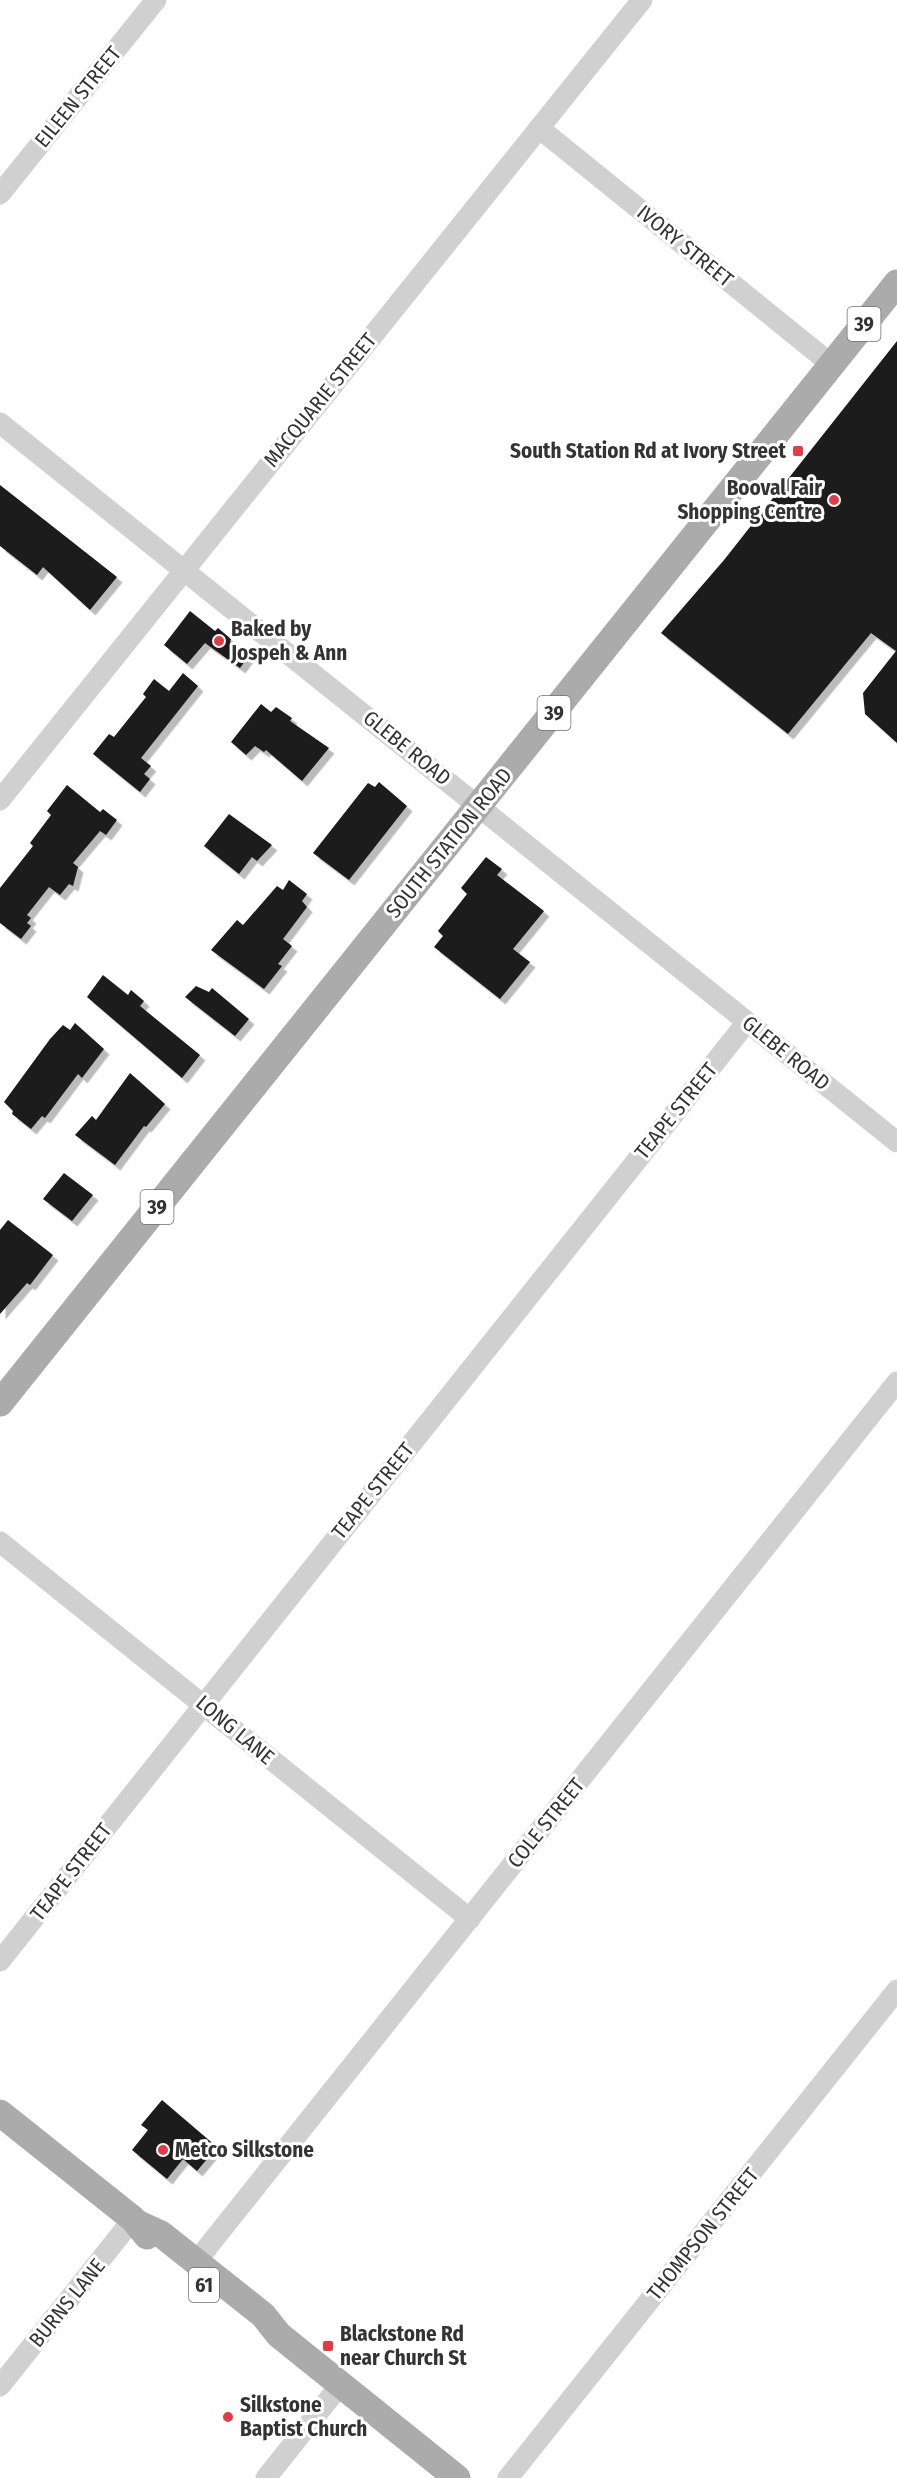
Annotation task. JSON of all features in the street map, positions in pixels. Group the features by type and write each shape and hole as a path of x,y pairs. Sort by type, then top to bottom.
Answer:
{"main road":[{"name":"SOUTH STATION ROAD","path":"0,1403 897,283"},
{"name":"61","path":"0,2112 135,2221 154,2244 255,2326 279,2335"},
{"name":"61","path":"135,2221 161,2234 263,2315 279,2335 457,2478"}],"street":[{"name":"EILEEN STREET","path":"0,194 156,0"},
{"name":"MACQUARIE STREET","path":"0,800 642,0"},
{"name":"IVORY STREET","path":"539,128 831,364"},
{"name":"GLEBE ROAD","path":"0,423 897,1142"},
{"name":"TEAPE STREET","path":"0,1961 747,1022"},
{"name":"COLE STREET","path":"195,2263 897,1382"},
{"name":"LONG LANE","path":"0,1542 470,1919"},
{"name":"THOMPSON STREET","path":"508,2478 897,1990"},
{"name":"BURNS LANE","path":"0,2386 135,2221"},
{"path":"266,2478 341,2384"}],"building":[{"name":"Booval Fair Shopping Centre","path":"897,341 897,743 865,714 863,693 896,651 871,633 788,734 661,633 724,560"},
{"path":"0,485 117,577 90,610 43,567 37,575 0,546"},
{"path":"190,611 215,631 218,628 248,657 240,668 205,643 187,664 164,645"},
{"path":"183,673 198,686 141,758 151,766 144,774 150,779 140,792 93,754 109,734 114,737 146,697 143,694 154,679 169,691"},
{"path":"261,704 271,712 276,707 292,718 290,721 329,748 302,781 266,750 264,752 255,746 246,755 231,742"},
{"path":"379,782 407,806 349,880 313,853 368,783 375,787"},
{"path":"67,785 100,812 103,809 117,820 106,835 100,831 73,863 78,867 73,886 69,884 60,895 49,887 27,915 31,918 27,923 31,926 21,939 0,923 0,888 33,846 30,843 51,815 47,811"},
{"path":"229,814 272,845 257,861 252,857 239,874 204,846"},
{"path":"486,857 502,869 497,875 544,911 513,949 530,962 500,999 434,947 443,936 438,931 467,894 461,888"},
{"path":"289,880 307,894 302,901 307,907 283,939 292,946 278,964 282,966 264,989 211,950 237,920 243,925 277,886 283,890"},
{"path":"103,975 128,995 131,990 144,1001 140,1006 200,1055 182,1078 87,997"},
{"path":"196,986 209,992 212,988 249,1019 235,1036 185,997"},
{"path":"75,1023 104,1049 82,1078 78,1074 45,1118 42,1116 31,1129 12,1114 13,1111 4,1102 50,1039 63,1025 70,1030"},
{"path":"130,1073 165,1104 146,1127 144,1126 115,1165 75,1135 92,1116 96,1120"},
{"path":"64,1173 93,1195 72,1221 43,1199"},
{"path":"8,1220 53,1255 30,1285 27,1283 0,1314 0,1230"},
{"path":"162,2100 217,2147 197,2171 183,2159 167,2179 132,2150 148,2130 141,2125"}],"place":[{"name":"South Station Rd at Ivory Street","path":"798,451"},
{"name":"Booval Fair Shopping Centre","path":"834,500"},
{"name":"Baked by Jospeh & Ann","path":"219,641"},
{"name":"Metco Silkstone","path":"163,2150"},
{"name":"Blackstone Rd near Church St","path":"328,2346"},
{"name":"Silkstone Baptist Church","path":"228,2417"}]}
